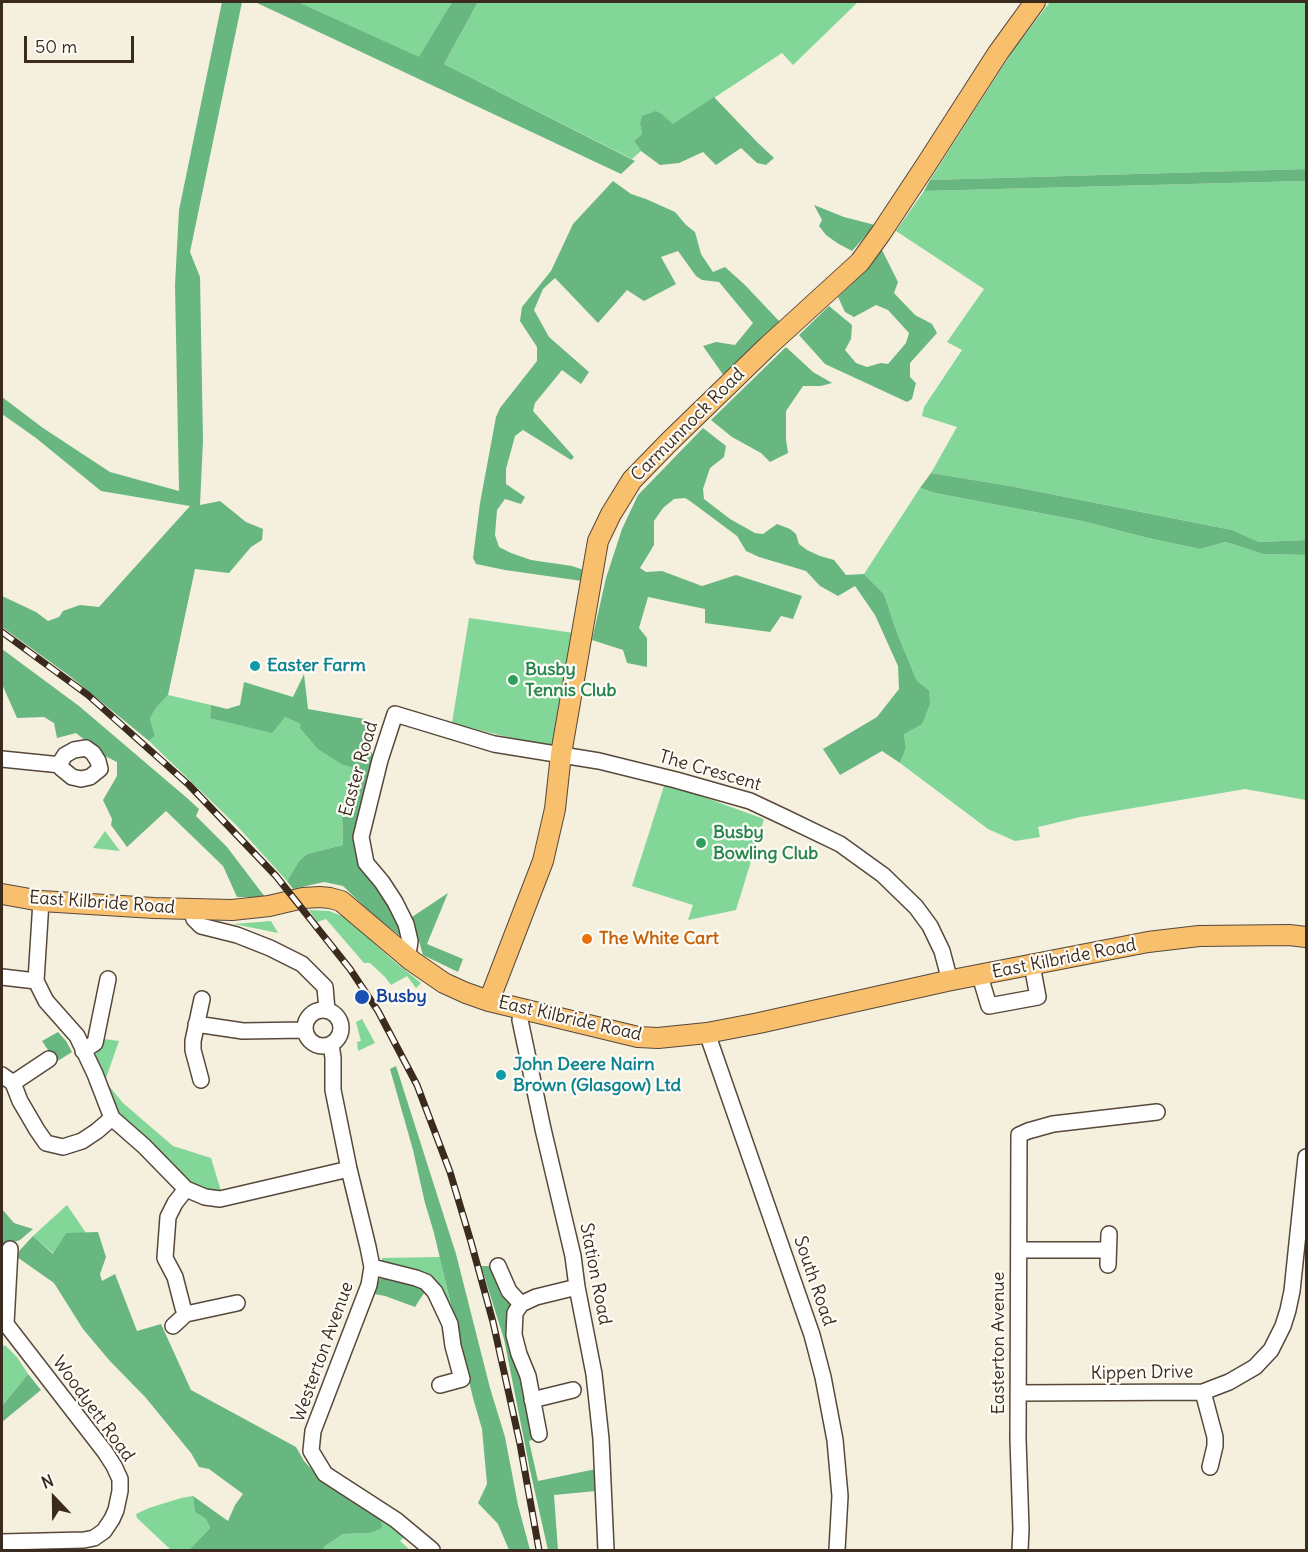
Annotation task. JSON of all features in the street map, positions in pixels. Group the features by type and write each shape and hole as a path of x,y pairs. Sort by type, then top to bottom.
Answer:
{"main road":[{"name":"Carmunnock Road","path":"489,1000 543,861 555,809 561,754 598,541 611,514 632,480 669,442 768,345 860,262 914,185 998,53 1035,2"},
{"name":"East Kilbride Road","path":"2,894 41,901 191,909 252,909 303,898 330,898 341,901 404,955 444,983 466,993 638,1037 658,1038 707,1033 759,1023 950,981 1148,942 1199,936 1289,935 1306,937"}],"street":[{"name":"Easter Road","path":"404,955 409,948 410,941 406,924 382,882 366,863 361,837 380,760 395,714 494,744 561,754"},
{"name":"The Crescent","path":"561,754 676,780 750,801 840,844 883,875 916,907 930,926 942,951 950,981"},
{"path":"2,759 61,765"},
{"path":"41,901 36,981 46,1001 77,1036 112,1118 144,1146 186,1189 205,1197 220,1199 349,1169"},
{"path":"191,909 194,920 201,926 237,935 302,964 325,987 327,1010"},
{"path":"981,976 989,1006 1038,997 1032,965"},
{"path":"2,977 36,981"},
{"path":"83,1051 95,1042 108,979"},
{"path":"201,1080 193,1050 193,1041 202,999"},
{"name":"Station Road","path":"523,1009 520,1020 573,1257 594,1374 601,1439 606,1551"},
{"path":"327,1010 334,1013 340,1026 337,1039 326,1045 314,1044 305,1030 307,1018 316,1011 327,1010"},
{"path":"196,1024 243,1031 305,1030"},
{"name":"South Road","path":"707,1033 812,1335 823,1377 835,1440 840,1496 837,1551"},
{"name":"Westerton Avenue","path":"331,1044 333,1090 372,1267 369,1285 313,1431 311,1451 325,1474 396,1520 432,1551"},
{"path":"50,1059 7,1079 46,1143 63,1147 82,1141 112,1118"},
{"name":"Easterton Avenue","path":"1020,1551 1019,1136 1053,1124 1157,1112"},
{"name":"Kippen Drive","path":"1019,1393 1203,1392 1235,1379 1255,1367 1271,1350 1288,1311 1306,1156"},
{"path":"186,1189 168,1217 165,1258 175,1277 186,1314"},
{"path":"4,1325 10,1249"},
{"path":"1019,1250 1108,1250"},
{"path":"498,1266 509,1291 521,1304"},
{"path":"372,1267 416,1278 426,1282 435,1292 450,1324 462,1379 440,1385"},
{"path":"539,1434 528,1376 514,1335 514,1312 521,1304 536,1297 577,1287"},
{"path":"173,1326 186,1314 237,1303"},
{"name":"Woodyett Road","path":"2,1542 25,1546 94,1538 104,1531 116,1510 120,1491 120,1479 105,1452 4,1325"},
{"path":"532,1400 573,1390"},
{"path":"1203,1392 1215,1437 1210,1467"}],"green space":[{"path":"222,2 242,2 190,252 200,277 203,440 200,505 220,501 246,522 263,529 262,540 251,547 229,573 195,569 168,695 150,718 155,736 149,741 71,677 2,627 2,596 36,612 48,621 59,617 63,611 80,605 99,607 190,506 101,491 36,438 2,414 2,397 43,428 110,472 179,491 175,285 179,210"},
{"path":"255,2 298,2 419,57 452,2 478,2 444,64 635,161 621,174"},
{"path":"298,2 452,2 419,58"},
{"path":"478,2 858,2 793,65 782,53 673,125 663,115 640,124 642,134 634,141 641,151 632,159 444,64"},
{"path":"1050,2 1306,2 1306,169 930,180 1014,49"},
{"path":"714,97 774,158 766,165 757,163 741,148 716,165 703,152 679,163 660,165 641,151 634,141 642,134 640,124 642,116 656,111 673,124"},
{"path":"1306,169 1306,181 924,191 930,180"},
{"path":"613,181 631,194 675,212 695,232 701,254 713,272 725,267 780,322 724,376 703,346 716,342 735,345 753,323 719,282 702,280 696,276 678,251 661,257 676,284 644,301 627,290 598,323 555,278 543,289 534,310 549,337 589,372 581,384 562,370 535,403 533,411 574,457 571,460 523,430 515,436 506,469 506,484 525,497 521,504 505,499 497,510 495,535 499,547 511,553 531,560 584,570 582,581 476,564 473,558 480,503 496,417 500,408 537,361 537,347 520,321 522,307 551,271 573,224"},
{"path":"1306,181 1306,540 1259,542 1232,530 1010,486 931,473 957,427 922,416 924,407 962,350 947,342 984,289 896,231 924,191"},
{"path":"814,205 844,217 875,225 852,251 826,235 819,226 822,220"},
{"path":"881,248 898,282 894,293 915,315 932,324 937,333 910,363 910,377 916,383 912,399 907,402 825,364 799,335 829,306 852,325 851,339 845,350 856,363 867,367 881,363 888,364 906,343 909,333 888,310 876,305 854,317 845,312 838,297 855,281"},
{"path":"786,347 813,372 832,383 821,386 803,386 786,411 788,453 770,462 761,453 732,437 711,420"},
{"path":"703,428 726,446 724,457 710,468 703,489 704,499 730,519 755,533 763,534 777,524 790,529 796,534 799,544 807,550 834,560 846,575 864,574 884,594 917,681 929,690 930,704 922,724 904,734 906,748 900,763 882,751 840,775 823,749 877,717 899,689 898,666 875,615 855,586 838,596 820,586 806,571 746,551 737,536 685,498 674,499 663,508 654,521 654,545 640,568 646,572 662,571 702,586 736,575 802,596 793,619 781,616 770,632 705,623 705,609 648,597 639,628 647,638 647,667 627,663 623,650 592,640 606,578 622,529 638,495"},
{"path":"931,473 1010,486 1232,530 1259,542 1306,540 1306,555 1263,554 1226,542 1200,549 1082,521 935,493 920,488"},
{"path":"920,488 935,493 1082,521 1200,549 1226,542 1263,554 1306,555 1306,800 1245,789 1080,817 1038,827 1040,837 1015,841 988,829 900,763 906,748 904,734 929,690 917,681 884,594 864,574"},
{"name":"Busby Tennis Club","path":"469,618 574,633 556,747 550,748 452,723"},
{"path":"2,649 79,706 199,809 196,816 227,847 265,897 237,897 223,866 166,811 127,847 111,825 112,819 103,800 117,776 117,762 105,756 76,733 57,738 54,723 44,717 17,718 2,684"},
{"path":"304,674 308,709 365,719 370,738 369,749 374,756 357,830 384,898 399,921 403,938 372,914 343,886 324,882 293,889 287,881 299,861 307,854 343,845 342,812 354,768 343,765 318,749 300,728 301,724 285,717 272,733 210,718 211,705 227,709 240,705 244,682 293,697"},
{"path":"168,695 211,705 210,718 285,717 302,724 343,765 354,768 342,812 343,845 307,854 299,861 287,881 238,827 149,741 155,736 150,718"},
{"name":"Busby Bowling Club","path":"665,783 764,819 736,910 688,920 693,905 632,886"},
{"path":"105,831 120,851 93,848"},
{"path":"448,893 427,944 463,959 458,972 423,955 412,917"},
{"path":"309,910 329,911 342,916 421,983 416,988 407,976 391,985 370,963 364,963 326,919 317,922"},
{"path":"271,921 278,933 234,924"},
{"path":"362,1019 375,1043 358,1051 357,1042 361,1041 356,1022"},
{"path":"58,1032 72,1052 56,1062 42,1041"},
{"path":"104,1039 119,1041 105,1081 123,1103 173,1146 211,1158 221,1191 207,1191 196,1187 119,1113 113,1104 95,1056"},
{"path":"396,1066 456,1254 490,1388 505,1437 518,1505 530,1550 509,1550 498,1524 478,1503 487,1484 482,1429 413,1150 390,1069"},
{"path":"67,1205 86,1233 66,1233 54,1254 33,1236"},
{"path":"2,1209 14,1223 33,1229 20,1240 2,1246"},
{"path":"98,1232 106,1257 100,1274 102,1281 115,1274 137,1331 161,1324 191,1390 296,1447 304,1461 315,1473 380,1516 382,1528 370,1533 343,1534 325,1546 323,1550 189,1550 210,1528 206,1519 195,1512 193,1496 228,1521 243,1494 209,1469 199,1467 191,1453 146,1398 83,1329 54,1283 17,1257 20,1250 33,1236 53,1254 66,1233"},
{"path":"440,1257 451,1306 436,1287 382,1265 382,1258"},
{"path":"481,1266 490,1266 501,1295 511,1305 507,1317 522,1386 532,1440 529,1441 538,1481 596,1469 596,1491 554,1495 558,1550 548,1550 504,1339"},
{"path":"390,1276 426,1290 415,1307 374,1294 379,1279"},
{"path":"2,1345 17,1357 28,1374 2,1406"},
{"path":"28,1374 41,1390 2,1422 2,1406"},
{"path":"193,1496 195,1512 206,1519 210,1528 189,1550 171,1550 137,1518 136,1514 149,1508"},
{"path":"380,1516 406,1535 400,1541 410,1550 323,1550 325,1546 343,1534 370,1533"}],"railway":[{"path":"2,632 88,695 189,785 276,876 350,969 378,1011 417,1085 450,1172 471,1242 493,1322 520,1444 539,1550"}],"place":[{"name":"Easter Farm","path":"255,666"},
{"name":"Busby Tennis Club","path":"513,680"},
{"name":"Busby Bowling Club","path":"701,843"},
{"name":"The White Cart","path":"587,939"},
{"name":"Busby","path":"362,997"},
{"name":"John Deere Nairn Brown (Glasgow) Ltd","path":"501,1075"}]}
